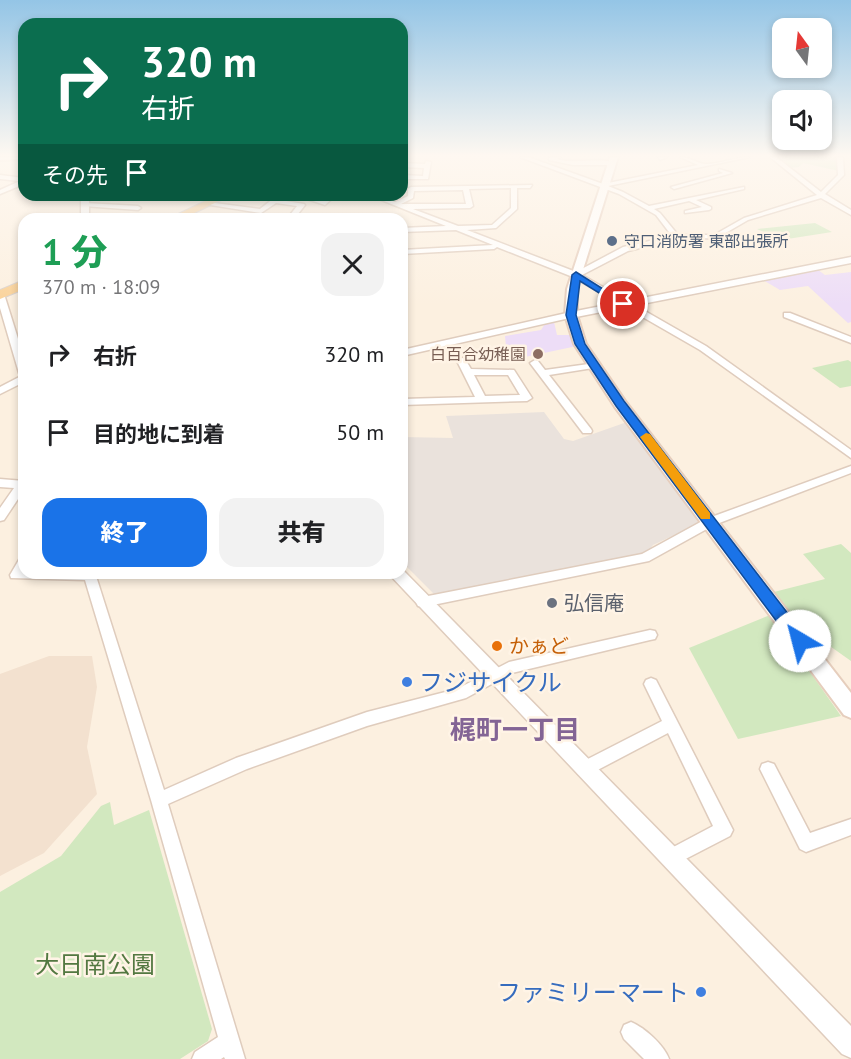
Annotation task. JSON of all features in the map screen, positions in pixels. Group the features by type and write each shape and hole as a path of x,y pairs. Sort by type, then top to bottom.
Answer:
{"main road":[{"path":"187,213 202,206"},
{"path":"598,206 576,275 571,315 580,344 592,365 851,709"},
{"path":"0,295 18,287"}],"street":[{"path":"110,206 138,208"},
{"path":"226,206 261,211 267,206"},
{"path":"399,206 576,275 623,304 704,348 849,452"},
{"path":"408,230 494,227 514,206"},
{"path":"645,206 658,214 676,237"},
{"path":"648,208 655,206"},
{"path":"687,212 709,208 706,206"},
{"path":"576,275 626,249 676,237 716,237 746,219 786,206"},
{"path":"408,252 499,246"},
{"path":"408,352 623,304 851,260"},
{"path":"0,295 18,355"},
{"path":"787,315 851,340"},
{"path":"11,334 18,334"},
{"path":"462,361 482,400"},
{"path":"535,363 587,430"},
{"path":"542,373 592,365"},
{"path":"408,402 527,398 511,372 468,372"},
{"path":"0,391 18,381"},
{"path":"423,602 645,558 710,522 851,468"},
{"path":"0,483 18,485"},
{"path":"0,517 18,492"},
{"path":"91,579 159,800 232,1050 202,1059"},
{"path":"402,579 851,1045"},
{"path":"159,800 242,763 368,719 461,694 509,668 650,635"},
{"path":"651,684 724,830 670,858"},
{"path":"584,769 671,724"},
{"path":"768,769 806,843 851,827"},
{"path":"631,1032 658,1059"}],"shaded area":[{"path":"818,270 825,275 851,272 851,322 848,323 808,286 780,290 763,280"},
{"path":"554,322 557,335 573,335 577,346 525,357 507,357 505,336 541,330 545,324"},
{"path":"544,412 564,439 573,441 627,422 702,522 653,545 646,554 436,596 408,568 408,437 453,438 446,416"},
{"path":"49,656 92,656 97,687 87,747 97,794 44,853 0,876 0,674"}],"green space":[{"path":"815,223 832,232 781,240 757,229"},
{"path":"848,360 851,362 851,386 840,388 812,368"},
{"path":"841,544 851,553 851,661 793,620 770,593 825,579 803,554"},
{"path":"770,615 841,716 738,739 689,648"},
{"name":"大日南公園","path":"110,802 114,825 149,810 212,1029 208,1041 180,1059 0,1059 0,892 61,856 101,806"}],"slow traffic":[{"path":"646,437 706,516"}],"place":[{"name":"守口消防署 東部出張所","path":"612,241"},
{"name":"白百合幼稚園","path":"538,354"},
{"name":"弘信庵","path":"552,603"},
{"name":"かぁど","path":"497,646"},
{"name":"フジサイクル","path":"407,682"},
{"name":"ファミリーマート","path":"701,992"}],"district":[{"name":"梶町一丁目","path":"515,729"}],"route":[{"path":"623,304 576,275 572,289 571,315 580,344 620,404 800,641"}]}
